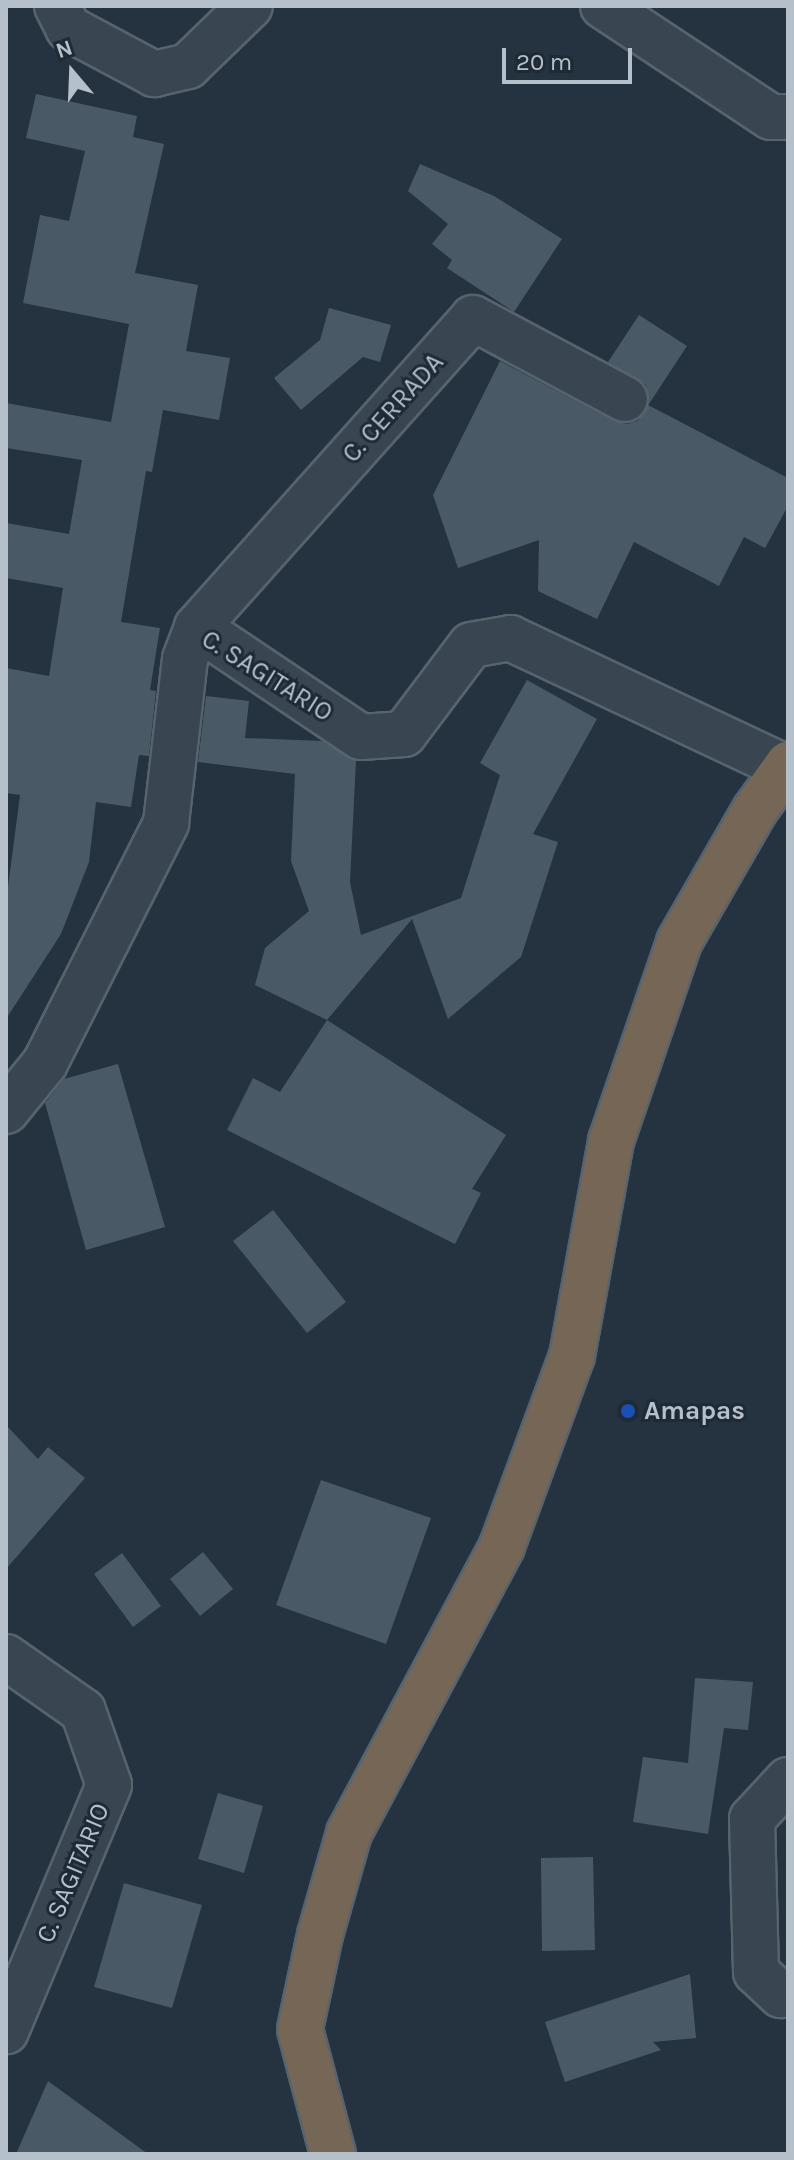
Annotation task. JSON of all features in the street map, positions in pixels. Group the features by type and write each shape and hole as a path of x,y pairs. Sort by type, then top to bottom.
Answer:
{"highway":[{"path":"333,2154 300,2029 320,1935 349,1833 502,1546 572,1356 611,1141 679,942 755,810 786,766"}],"street":[{"path":"57,6 68,28 154,74 188,66 250,6"},
{"path":"603,6 771,117 788,117"},
{"name":"C. CERRADA","path":"197,627 473,318 625,399"},
{"name":"C. SAGITARIO","path":"6,1111 45,1063 166,823 185,659 197,627 361,737 404,734 471,645 510,638 786,766"},
{"name":"C. SAGITARIO","path":"6,1657 83,1711 109,1785 6,2031"},
{"path":"788,1780 752,1819 756,1972 781,1995 788,1995"}],"building":[{"path":"36,94 137,116 133,137 164,144 135,273 198,285 186,351 230,358 219,420 163,410 152,472 146,471 121,622 160,628 150,690 156,691 149,756 139,755 131,807 96,802 89,862 61,934 6,1019 6,902 20,795 6,793 6,668 49,676 63,588 6,578 6,523 69,534 82,460 6,448 6,403 111,422 129,324 23,303 40,215 69,221 85,151 26,138"},
{"path":"420,164 494,196 562,239 514,312 447,268 452,260 432,244 448,224 408,191"},
{"path":"329,308 391,325 380,362 363,357 301,410 274,378 320,340"},
{"path":"639,315 687,346 649,404 646,385 608,362"},
{"path":"500,361 614,421 627,424 638,421 648,405 788,478 788,506 765,548 744,537 719,586 634,542 597,619 538,591 539,540 458,568 433,495"},
{"path":"527,680 597,719 533,834 558,842 521,957 448,1019 412,919 327,1020 255,985 265,948 309,911 291,861 295,774 198,762 206,696 249,701 245,738 322,741 356,760 350,882 361,935 461,898 500,775 480,763"},
{"path":"327,1020 506,1135 472,1189 481,1193 455,1244 227,1130 253,1078 280,1092"},
{"path":"118,1064 165,1227 86,1250 45,1103 64,1079"},
{"path":"273,1210 346,1302 307,1333 233,1241"},
{"path":"6,1425 38,1459 48,1447 85,1478 6,1569"},
{"path":"321,1480 431,1518 386,1644 276,1605"},
{"path":"203,1552 233,1589 200,1616 170,1579"},
{"path":"122,1553 161,1606 133,1627 94,1574"},
{"path":"695,1678 753,1682 748,1730 724,1728 708,1834 633,1822 643,1757 688,1763"},
{"path":"218,1793 263,1806 244,1873 198,1859"},
{"path":"593,1857 595,1950 542,1951 541,1858"},
{"path":"124,1883 202,1905 172,2008 94,1987"},
{"path":"690,1974 696,2038 653,2042 661,2050 565,2082 545,2022"},
{"path":"48,2081 148,2154 16,2154"}],"place":[{"name":"Amapas","path":"628,1411"}]}
